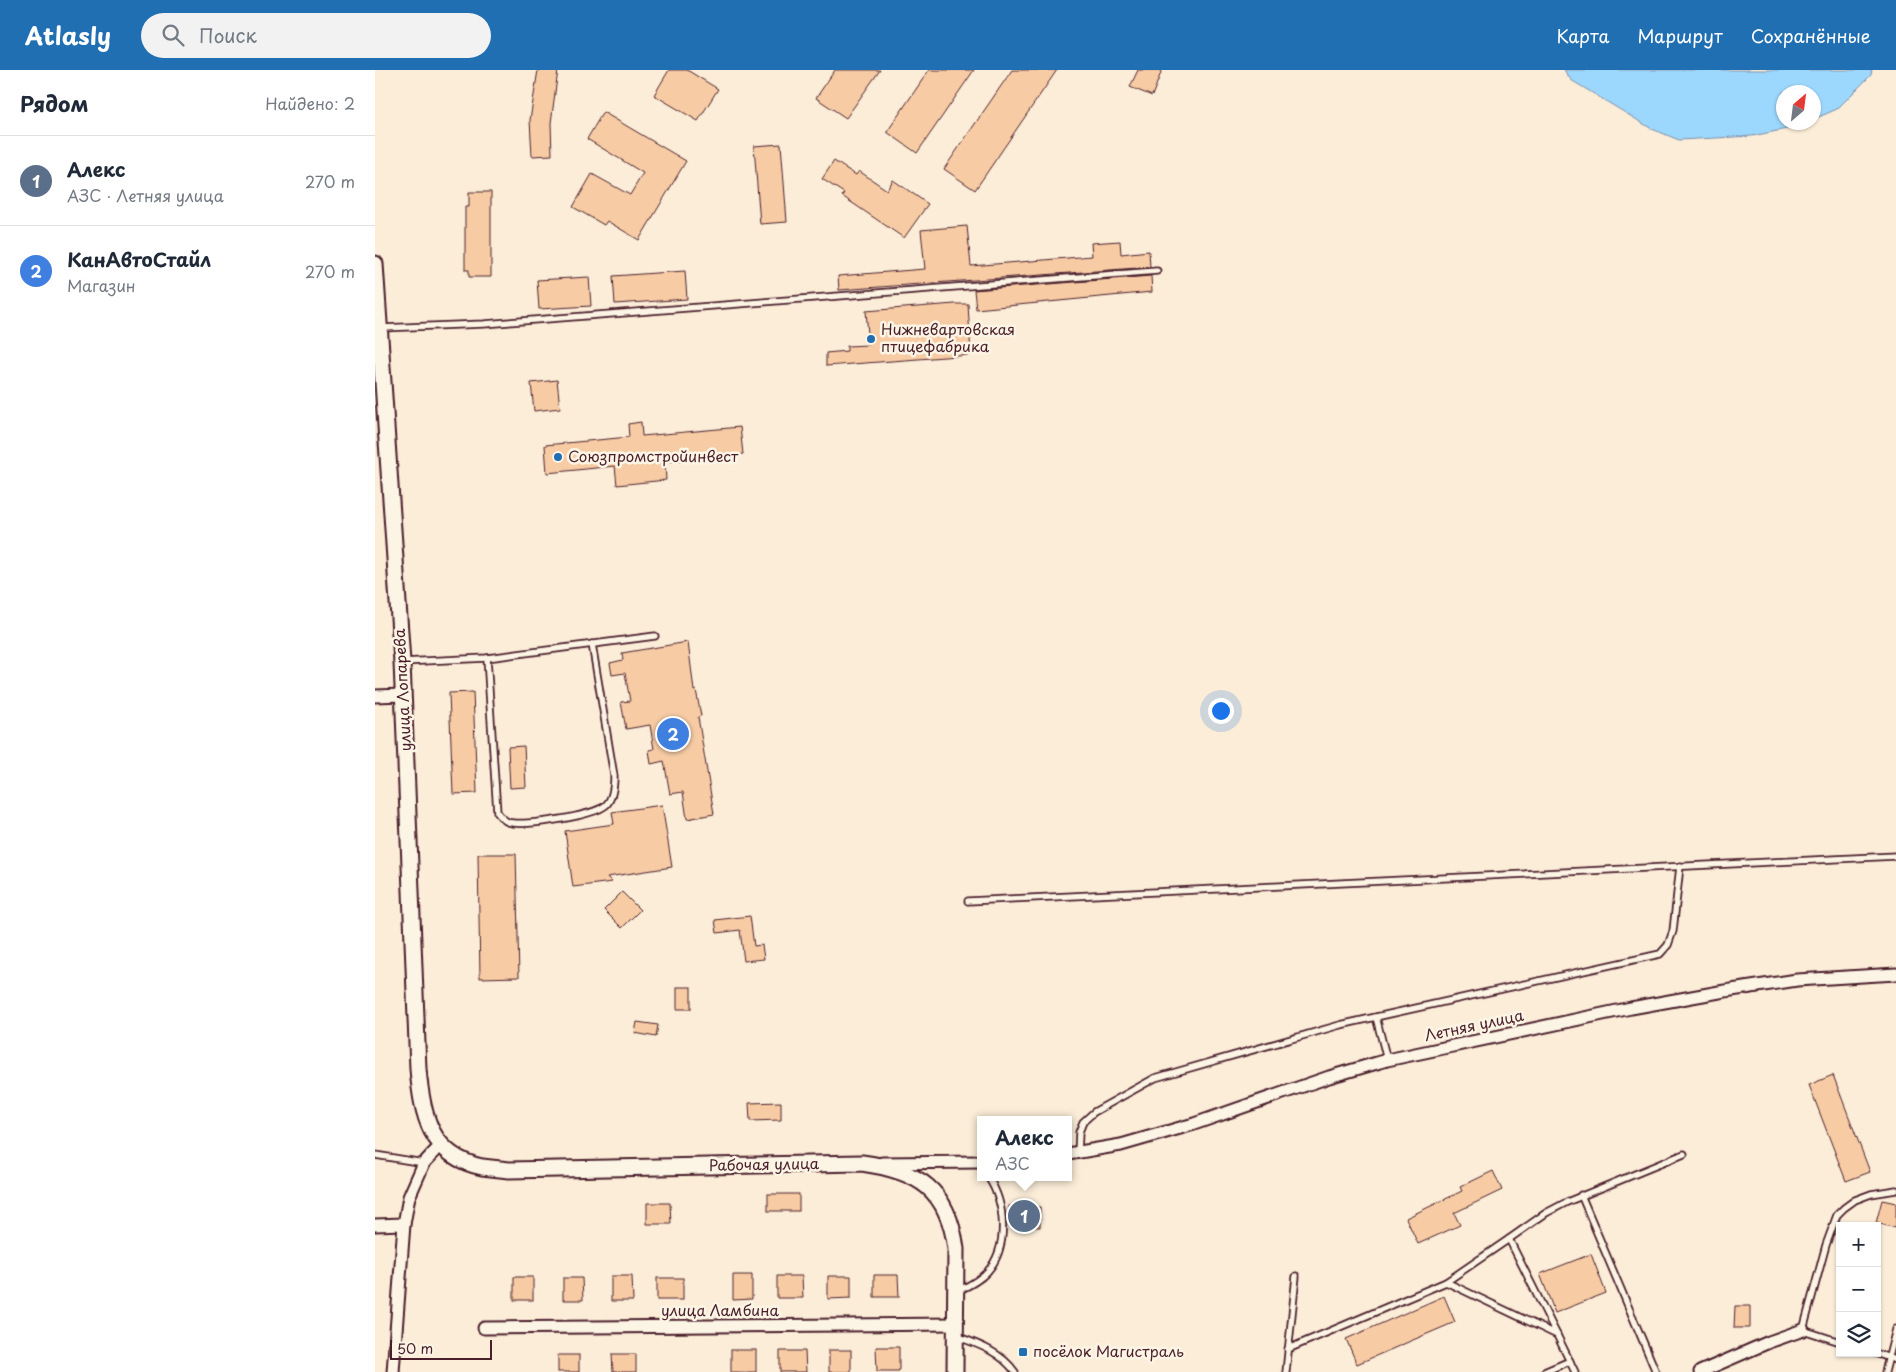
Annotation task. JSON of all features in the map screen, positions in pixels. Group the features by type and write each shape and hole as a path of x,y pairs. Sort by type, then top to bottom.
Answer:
{"main road":[{"name":"улица Лопарева","path":"375,264 402,662 418,1069 420,1094 425,1115"},
{"name":"Рабочая улица","path":"425,1115 441,1144 459,1158 481,1166 509,1170 862,1164 884,1166 911,1175 928,1186 940,1201 954,1236 956,1292 955,1372"}],"street":[{"path":"375,696 403,695"},
{"name":"Летняя улица","path":"1073,1154 1121,1145 1194,1124 1329,1077 1387,1060 1631,1008 1725,991 1797,980 1896,974"},
{"path":"393,1372 404,1224 409,1197 424,1163 441,1144"},
{"path":"862,1164 977,1164"},
{"path":"375,1225 404,1224"},
{"name":"улица Ламбина","path":"484,1328 956,1330"},
{"path":"1705,1371 1769,1342 1803,1330"}],"lane":[{"path":"379,328 484,324 1157,271"},
{"path":"402,662 487,658 655,636"},
{"path":"487,658 497,812 509,822 522,823 578,817 605,806 611,798 614,786 614,776 592,644"},
{"path":"968,901 1896,856"},
{"path":"1073,1154 1083,1122 1095,1112 1155,1078 1316,1031 1660,954 1668,945 1673,931 1680,866"},
{"path":"1376,1017 1387,1060"},
{"path":"1289,1349 1445,1282 1546,1213 1581,1195 1684,1154"},
{"path":"375,1155 424,1163"},
{"path":"956,1292 979,1279 987,1272 995,1260 1003,1235 1000,1205 990,1181"},
{"path":"1836,1341 1803,1330 1826,1245 1837,1215 1855,1200 1871,1194 1896,1190"},
{"path":"1581,1195 1656,1372"},
{"path":"1509,1239 1575,1372"},
{"path":"1286,1372 1296,1276"},
{"path":"1445,1282 1557,1335"},
{"path":"1885,1372 1896,1329"},
{"path":"956,1330 994,1352 1008,1363 1015,1372"},
{"path":"1881,1355 1896,1360"},
{"path":"1544,1372 1570,1361"}],"water":[{"path":"1564,70 1872,70 1871,75 1837,109 1821,116 1821,85 1776,85 1776,130 1782,130 1752,136 1679,140 1652,129 1571,80"}],"building":[{"path":"538,70 558,70 551,123 552,155 532,156 530,120"},
{"path":"669,70 687,70 718,89 698,121 654,95"},
{"path":"835,70 880,70 846,118 816,98"},
{"path":"929,70 974,70 917,153 887,132"},
{"path":"1012,70 1057,70 975,190 944,169"},
{"path":"1138,70 1162,70 1152,96 1130,87"},
{"path":"603,112 686,161 639,240 607,221 604,225 573,207 592,174 630,195 643,173 587,139"},
{"path":"781,144 787,222 760,224 754,146"},
{"path":"834,161 856,175 859,171 887,190 893,180 928,204 904,238 842,196 844,193 822,179"},
{"path":"469,192 491,192 491,277 469,277 469,270 465,270 465,207 469,207"},
{"path":"967,226 971,266 1092,256 1091,243 1120,241 1121,254 1149,251 1150,267 839,290 838,276 925,269 921,230"},
{"path":"685,271 687,299 615,304 613,276"},
{"path":"1151,276 1152,292 976,309 974,290"},
{"path":"589,277 591,306 539,309 537,280"},
{"path":"968,304 971,355 826,366 826,353 847,351 847,346 869,345 866,311"},
{"path":"557,380 560,408 534,411 531,383"},
{"path":"641,422 642,436 740,427 743,454 665,462 666,480 617,485 615,466 547,473 545,445 629,437 628,424"},
{"path":"688,642 694,691 696,690 701,716 698,717 714,814 687,819 683,792 670,794 664,761 651,764 649,750 654,749 650,725 626,729 621,702 630,701 625,673 612,675 610,663 623,660 622,653"},
{"path":"473,692 477,793 453,794 449,693"},
{"path":"524,746 526,787 510,788 508,747"},
{"path":"662,805 672,867 607,877 612,882 573,887 565,831 614,824 612,812"},
{"path":"478,854 516,854 519,977 480,978"},
{"path":"622,892 640,910 622,928 604,910"},
{"path":"750,916 754,946 762,945 764,959 744,961 740,930 717,933 715,920"},
{"path":"677,987 691,987 691,1009 677,1009"},
{"path":"637,1022 658,1025 656,1037 635,1033"},
{"path":"1833,1075 1870,1172 1846,1181 1809,1085"},
{"path":"781,1102 781,1120 750,1121 749,1103"},
{"path":"1493,1171 1502,1190 1454,1213 1460,1225 1418,1244 1406,1218 1462,1191 1460,1187"},
{"path":"768,1194 799,1194 799,1211 768,1211"},
{"path":"1882,1200 1896,1203 1896,1228 1876,1222"},
{"path":"647,1203 670,1203 671,1224 647,1224"},
{"path":"1009,1206 1040,1207 1040,1227 1009,1226"},
{"path":"1591,1254 1606,1293 1555,1313 1540,1274"},
{"path":"733,1275 752,1275 752,1299 733,1300"},
{"path":"874,1275 898,1275 899,1297 874,1297"},
{"path":"611,1276 632,1276 633,1301 611,1301"},
{"path":"777,1276 802,1276 803,1298 777,1298"},
{"path":"828,1276 851,1276 851,1298 828,1299"},
{"path":"514,1277 533,1277 533,1300 514,1300"},
{"path":"563,1278 582,1278 583,1300 563,1300"},
{"path":"657,1278 683,1278 683,1300 657,1300"},
{"path":"1444,1296 1455,1322 1357,1364 1346,1339"},
{"path":"1735,1306 1750,1306 1750,1328 1734,1328"},
{"path":"876,1347 899,1347 899,1371 877,1371"},
{"path":"731,1350 756,1350 756,1372 731,1372"},
{"path":"829,1350 851,1350 851,1372 829,1372"},
{"path":"780,1351 805,1351 806,1372 780,1372"},
{"path":"612,1354 636,1354 636,1372 613,1372"},
{"path":"558,1355 579,1355 579,1372 558,1372"}],"place":[{"name":"Нижневартовская птицефабрика","path":"871,339"},
{"name":"Союзпромстройинвест","path":"558,457"},
{"name":"КанАвтоСтайл","path":"673,734"},
{"name":"Алекс","path":"1024,1216"},
{"name":"посёлок Магистраль","path":"1023,1352"}]}
